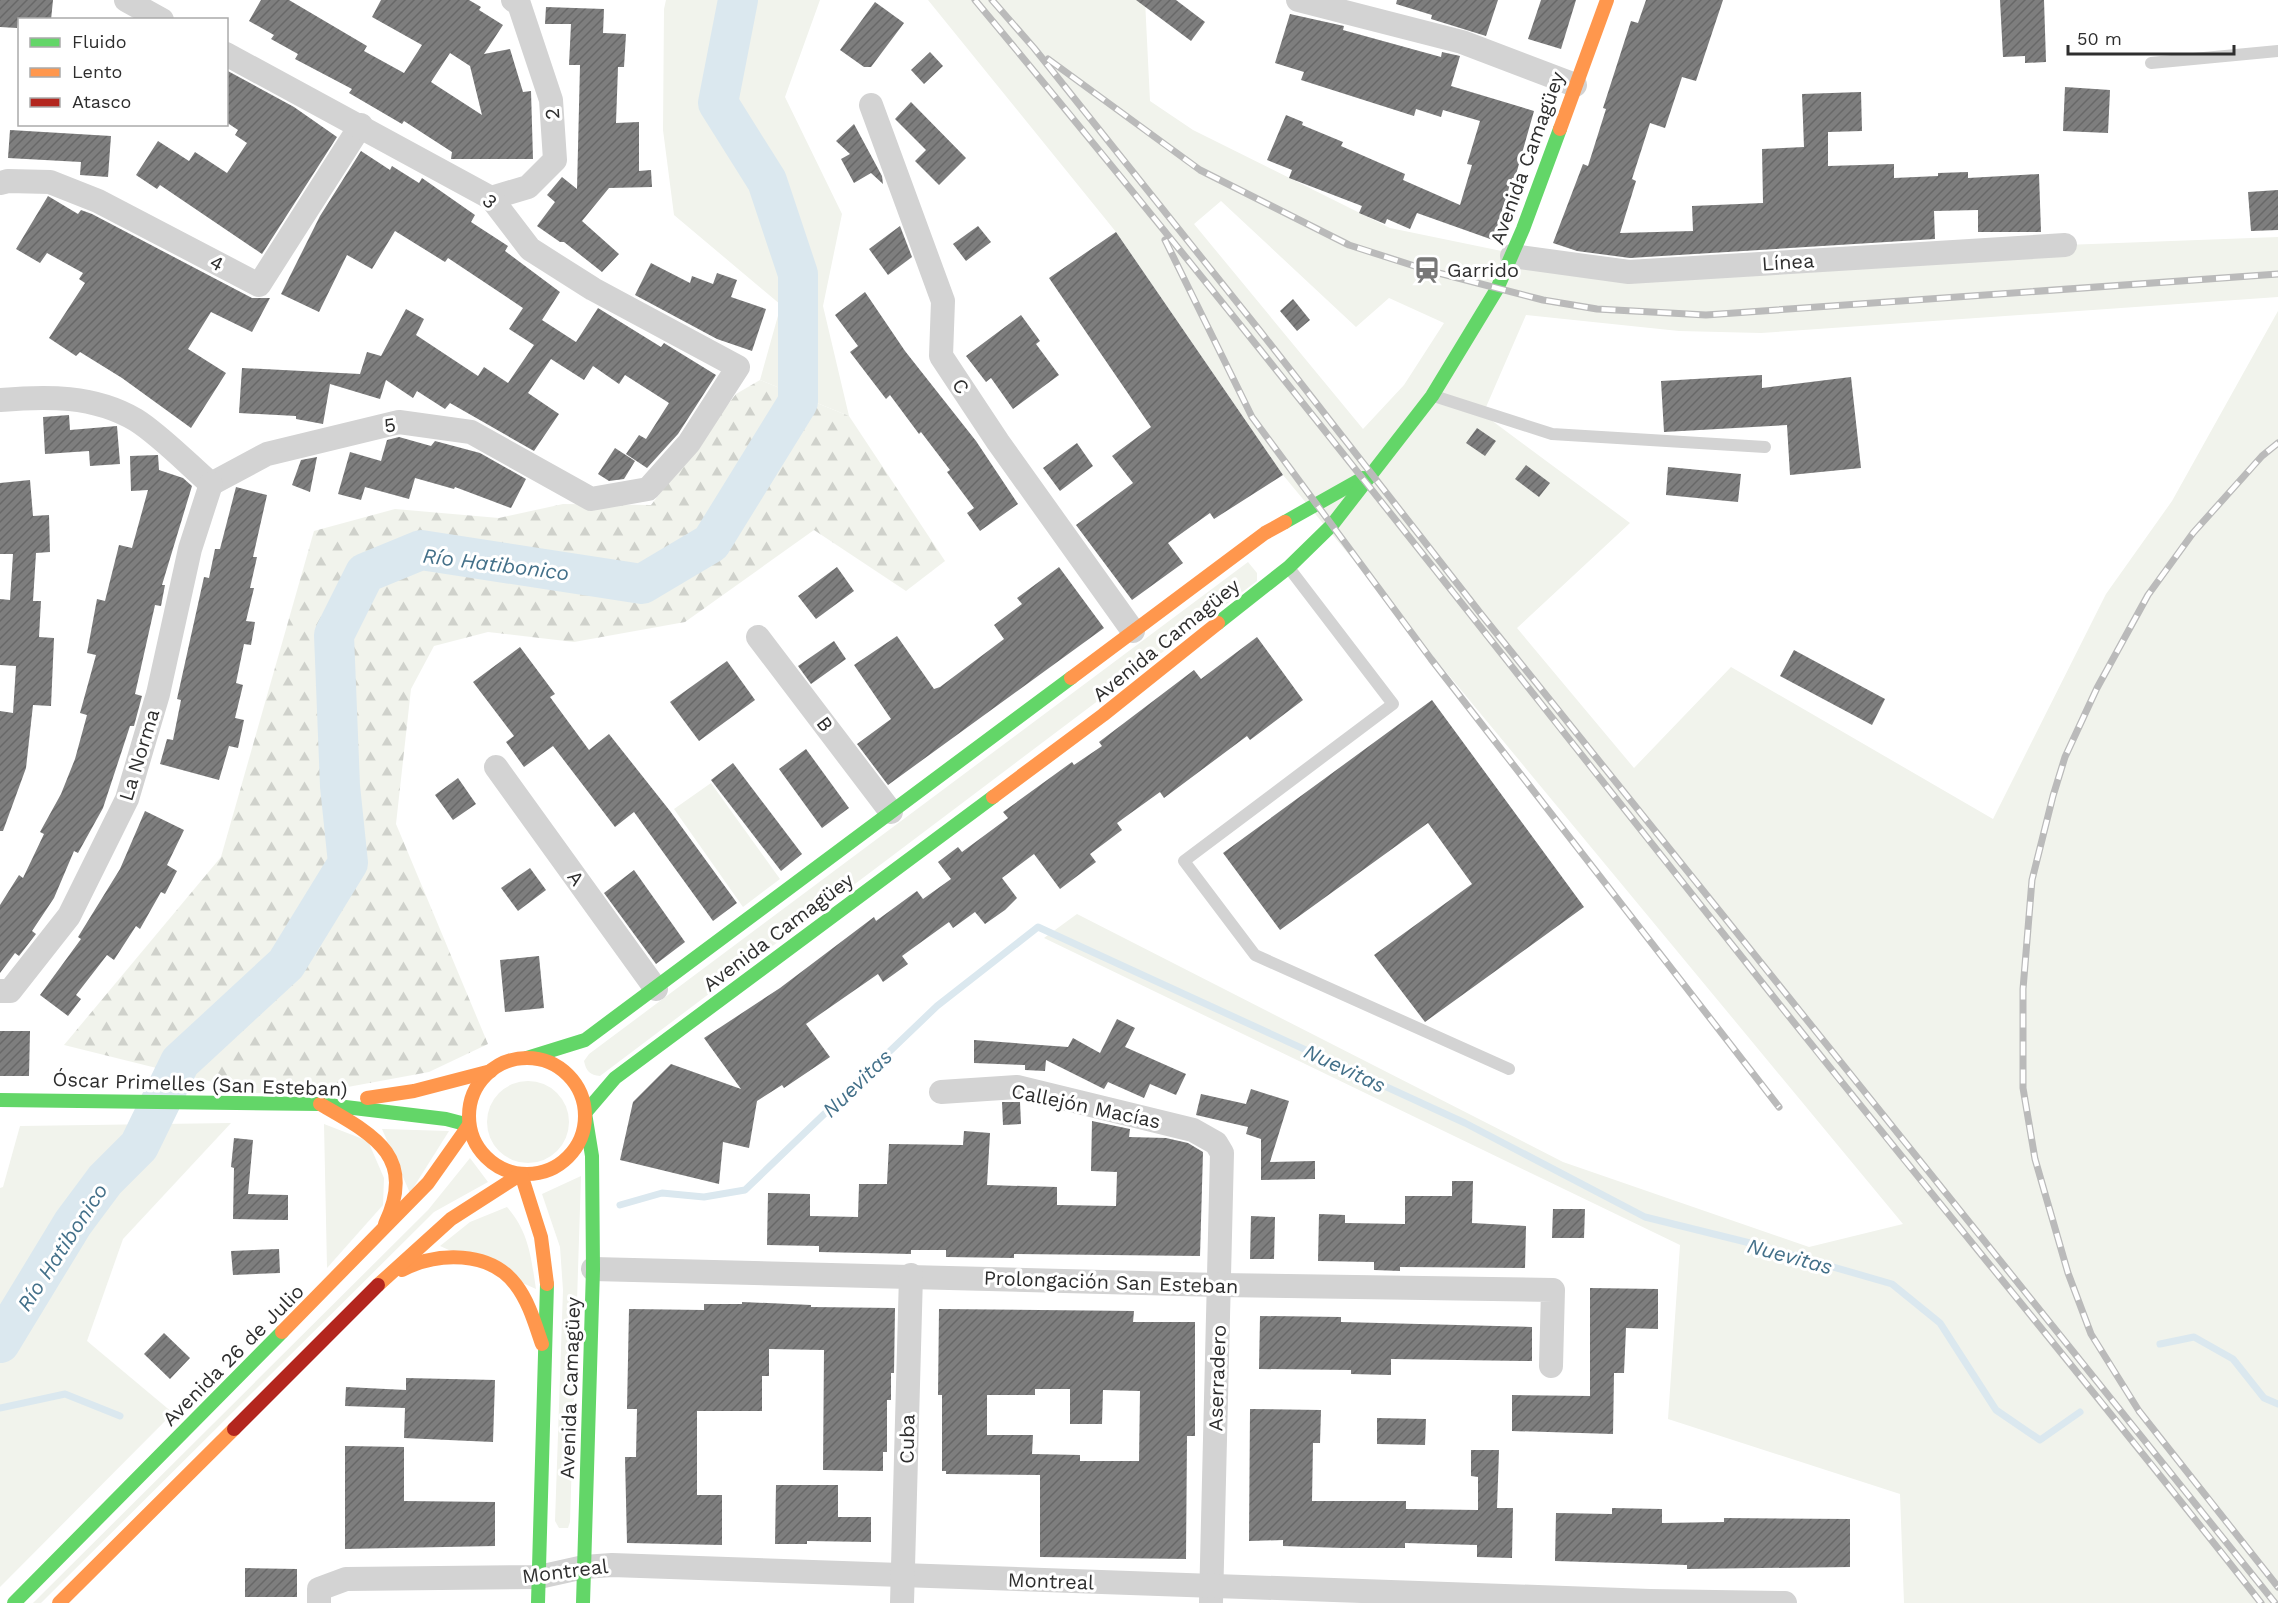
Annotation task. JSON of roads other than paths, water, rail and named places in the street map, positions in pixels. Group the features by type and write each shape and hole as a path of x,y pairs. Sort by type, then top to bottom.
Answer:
{"main road":[{"name":"Avenida Camagüey","path":"583,1603 593,1269 592,1156 585,1113 615,1078 1103,715 1281,556 1332,525 1432,396 1497,289 1512,256 1607,0"},
{"name":"Avenida Camagüey","path":"527,1058 585,1040 1265,533 1372,472"},
{"path":"1265,533 1281,556"},
{"path":"320,1104 414,1091 491,1071 508,1061 527,1058 544,1061 567,1074 582,1096 585,1113 583,1133 574,1151 559,1165 541,1173 520,1174 502,1169 486,1158 475,1143 469,1125 472,1095 491,1071"},
{"name":"Óscar Primelles (San Esteban)","path":"0,1100 35,1098 320,1104 446,1119 469,1125"},
{"path":"320,1104 367,1130 384,1147 391,1160 398,1179 396,1199 377,1236"},
{"name":"Avenida 26 de Julio","path":"14,1603 428,1184 469,1125"},
{"name":"Avenida Camagüey","path":"520,1174 541,1237 548,1291 538,1603"},
{"path":"59,1603 386,1277 451,1219 520,1174"},
{"path":"386,1277 429,1258 445,1257 487,1264 509,1277 522,1296 546,1353"}],"street":[{"path":"126,0 158,18"},
{"path":"1298,0 1462,42 1575,85"},
{"name":"2","path":"492,198 528,187 555,160 551,100 517,1"},
{"name":"3","path":"228,55 361,125 492,198 530,249 593,289 738,367"},
{"name":"C","path":"871,105 943,301 941,356 998,442 1133,631"},
{"name":"4","path":"0,183 50,182 98,201 259,285 361,125"},
{"name":"Línea","path":"1512,256 1629,272 2066,245"},
{"name":"5","path":"211,484 267,454 399,422 471,432 591,499 648,489 689,443 738,367"},
{"path":"0,400 48,396 90,402 136,420 211,484"},
{"name":"La Norma","path":"0,990 10,991 69,916 127,799 158,694 190,549 211,484"},
{"name":"B","path":"758,637 891,812"},
{"name":"A","path":"496,767 656,989"},
{"name":"Callejón Macías","path":"941,1092 1017,1087 1193,1130 1216,1143 1222,1153"},
{"name":"Aserradero","path":"1211,1594 1222,1153"},
{"name":"Prolongación San Esteban","path":"593,1269 911,1275 1219,1285 1553,1290 1551,1366"},
{"name":"Cuba","path":"902,1603 911,1275"},
{"name":"Montreal","path":"319,1596 346,1579 539,1577 584,1567 612,1565 903,1576 1211,1594 1785,1603"}],"lane":[{"path":"2151,63 2278,51"},
{"path":"1432,396 1552,434 1765,447"},
{"path":"1281,556 1393,704 1184,861 1255,956 1509,1069"}],"waterway":[{"name":"Río Hatibonico","path":"0,1343 73,1223 105,1180 139,1146 180,1062 286,964 348,863 340,786 334,635 365,573 421,550 642,584 711,543 798,402 798,274 767,181 718,103 738,0"},
{"name":"Nuevitas","path":"620,1205 662,1193 704,1197 745,1190 937,1006 1038,927 1465,1123 1645,1217 1750,1243 1892,1284 1940,1323 1996,1410 2040,1440 2080,1412"},
{"name":"Nuevitas","path":"2160,1344 2194,1337 2233,1359 2264,1398 2278,1404"},
{"path":"0,1408 65,1394 120,1416"}],"railway":[{"path":"975,0 1264,354 1802,1033 2261,1603"},
{"path":"992,0 1034,48 1260,331 1481,614 2275,1603"},
{"path":"1048,59 1200,170 1349,245 1427,270 1543,300 1597,309 1706,315 2278,274"},
{"path":"1165,240 1252,417 1431,659 1779,1107"},
{"path":"2278,443 2262,456 2193,533 2148,595 2097,688 2065,757 2032,880 2023,989 2023,1088 2035,1159 2068,1273 2091,1334 2139,1411 2278,1587"}],"place":[{"name":"Garrido","path":"1427,270"}]}
